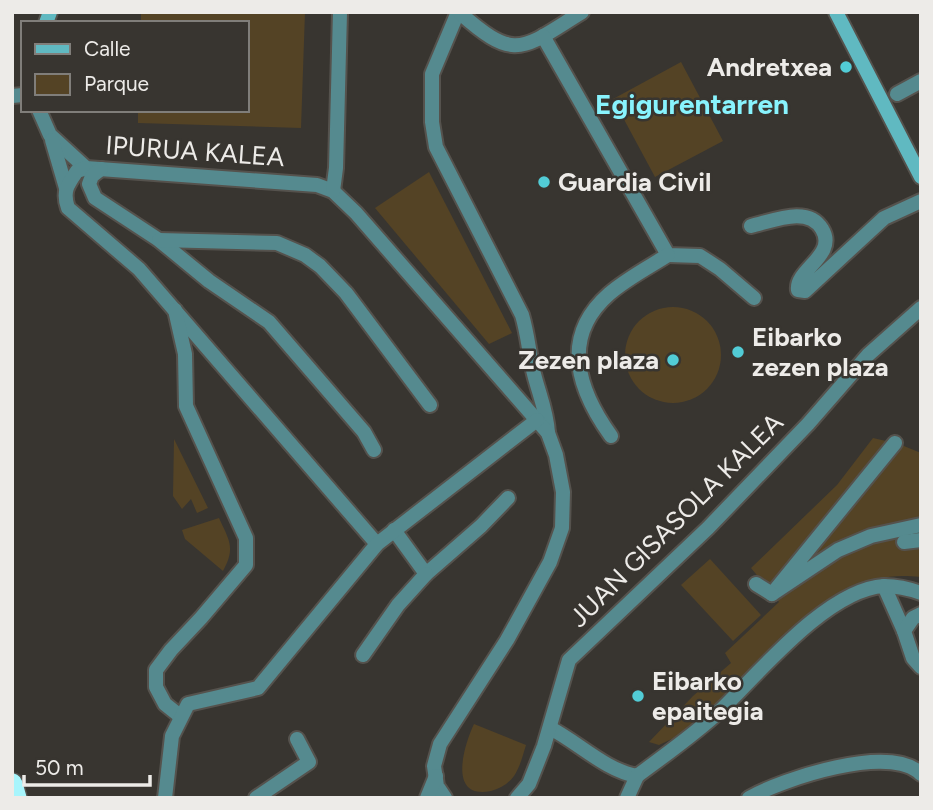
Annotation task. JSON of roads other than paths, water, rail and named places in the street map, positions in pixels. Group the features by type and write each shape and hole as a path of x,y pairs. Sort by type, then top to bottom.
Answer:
{"highway":[{"path":"12,784 16,798"}],"street":[{"path":"340,12 333,191 548,433"},
{"path":"444,798 438,786 434,766 440,744 508,640 551,562 562,528 563,492 522,315 436,147 432,122 432,74 458,12 487,36 506,45 520,47 582,12"},
{"path":"836,12 921,177"},
{"path":"543,36 668,255"},
{"path":"897,94 921,81"},
{"name":"IPURUA KALEA","path":"40,112 50,135 94,169 317,185 333,191"},
{"path":"50,135 66,188"},
{"path":"374,450 364,432 269,322 209,281 159,240 95,198 89,184 94,169 77,171 66,188 64,197 68,208 139,269 377,544"},
{"path":"75,214 82,201 95,198"},
{"path":"751,226 798,216 813,218 820,225 825,233 826,244 819,257 798,281 798,290 805,291 884,218 921,201"},
{"path":"159,240 277,243 305,255 320,266 346,293 430,405"},
{"path":"611,436 596,415 577,359 579,339 589,318 609,294 668,255 700,256 754,298"},
{"name":"JUAN GISASOLA KALEA","path":"517,798 529,784 550,728 569,660 720,515 808,424 868,355 921,308"},
{"path":"175,309 185,354 186,406 246,538 246,565 156,670 156,687 165,704 180,716"},
{"path":"506,384 523,380 533,371"},
{"path":"165,798 172,736 188,704 258,688 377,544 537,420"},
{"path":"772,594 895,443"},
{"path":"363,655 398,605 426,573 481,526 508,498"},
{"path":"772,594 838,550 871,536 921,525"},
{"path":"394,530 426,573"},
{"path":"904,542 921,540"},
{"path":"756,584 772,594"},
{"path":"884,586 913,658 921,667"},
{"path":"627,798 637,776 719,711 790,639 808,625 841,602 868,589 884,586 921,593"},
{"path":"905,635 913,618 921,614"},
{"path":"550,728 605,763 625,774 637,776"},
{"path":"256,798 309,762 297,739"},
{"path":"749,798 767,788 801,776 857,764 905,764 914,767 921,774"},
{"path":"427,798 436,776"}],"place":[{"name":"Andretxea","path":"846,67"},
{"name":"Guardia Civil","path":"544,182"},
{"name":"Eibarko zezen plaza","path":"738,352"},
{"name":"Zezen plaza","path":"673,360"},
{"name":"Eibarko epaitegia","path":"638,696"}],"district":[{"name":"Egigurentarren","path":"692,104"}]}
